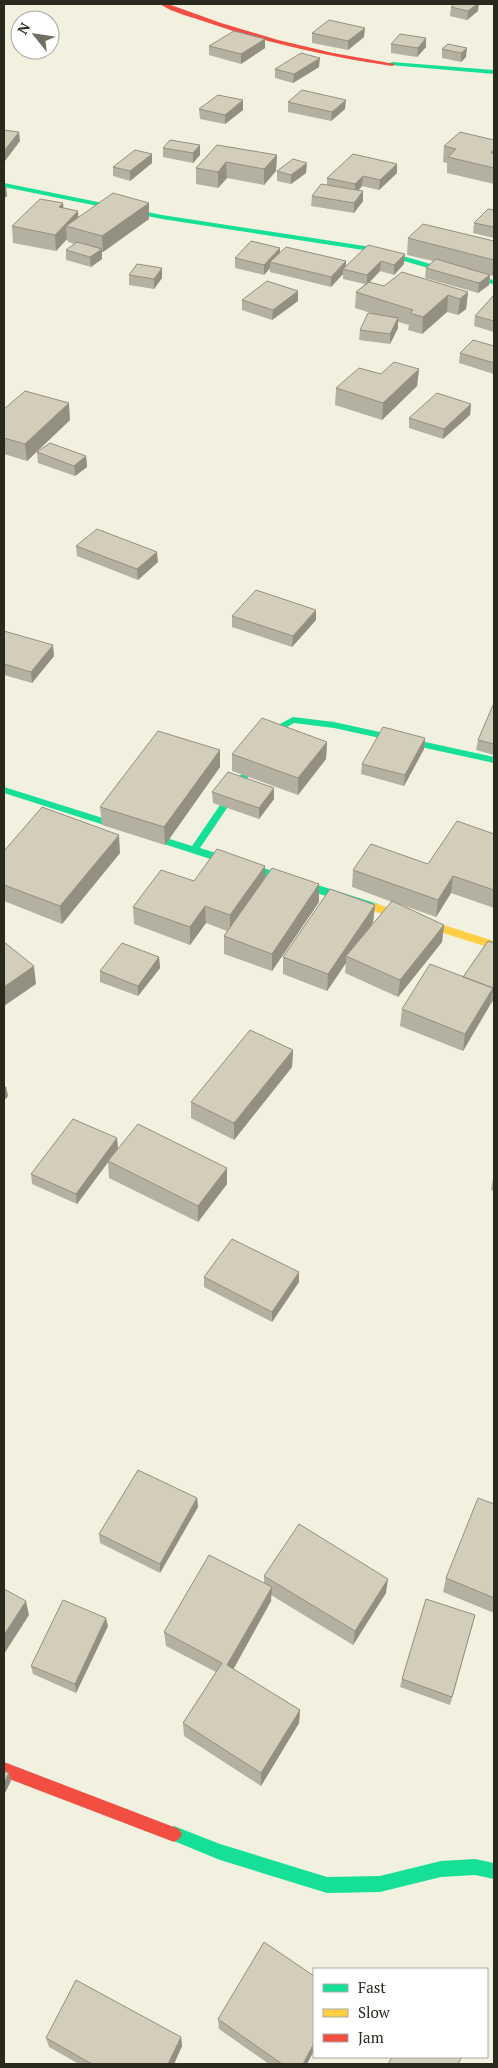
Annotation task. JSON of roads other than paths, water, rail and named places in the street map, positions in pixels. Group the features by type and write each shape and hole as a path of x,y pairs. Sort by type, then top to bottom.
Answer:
{"street":[{"path":"163,4 255,37 312,51 386,64 494,72"},
{"path":"4,185 162,217 371,249 472,278 494,282"},
{"path":"194,850 264,747 279,728 293,720 334,725 494,760"},
{"path":"4,790 494,945"},
{"path":"4,1770 220,1852 328,1885 380,1884 441,1869 475,1867 494,1871"}]}
